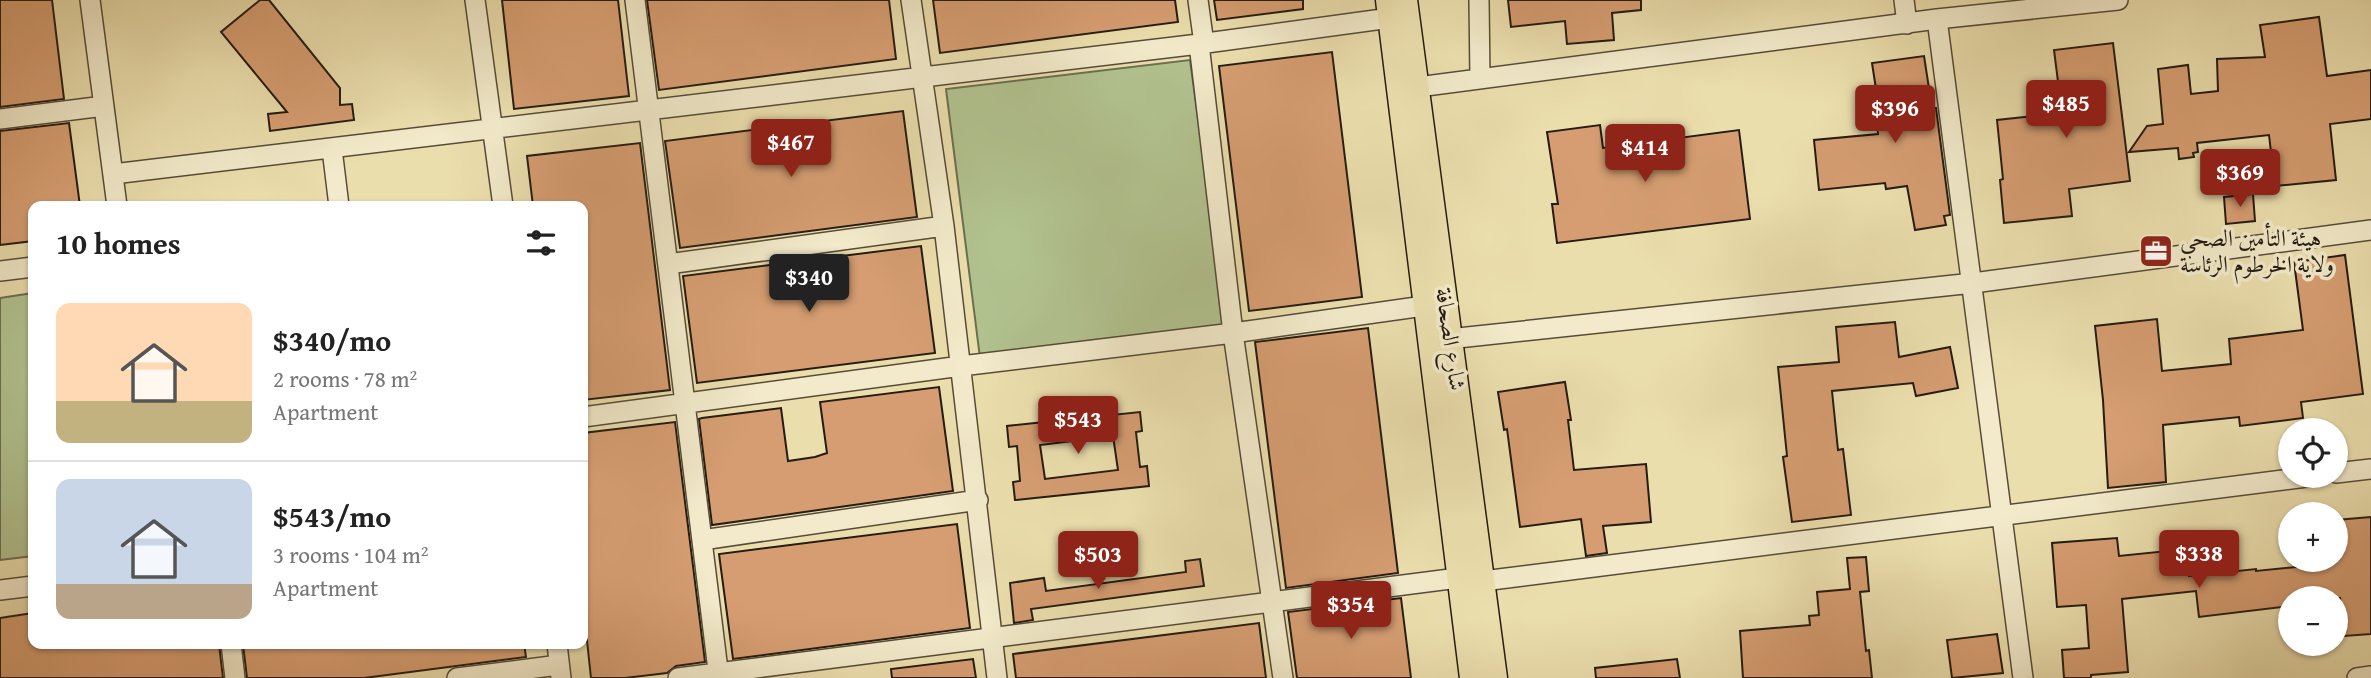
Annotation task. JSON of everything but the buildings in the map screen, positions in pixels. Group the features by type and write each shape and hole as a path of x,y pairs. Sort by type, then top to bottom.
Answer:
{"main road":[{"name":"شارع الصحافة","path":"1395,6 1418,87 1435,304"},
{"name":"شارع الصحافة","path":"1395,6 1435,304 1483,581 1495,678"},
{"name":"شارع الصحافة","path":"1441,340 1458,578 1472,678"}],"street":[{"path":"90,0 116,201"},
{"path":"475,0 502,201"},
{"path":"635,0 718,675"},
{"path":"911,0 944,226 997,678"},
{"path":"1198,0 1233,333 1283,678"},
{"path":"1479,0 1480,79"},
{"path":"1904,0 1907,24"},
{"path":"1418,87 1937,19 2118,0"},
{"path":"113,174 1201,44 1395,6"},
{"path":"1937,19 2023,678"},
{"path":"0,119 104,106"},
{"path":"332,149 338,201"},
{"path":"668,264 944,226"},
{"path":"1441,340 1973,284 2371,230"},
{"path":"0,271 28,268"},
{"path":"588,416 961,366 1233,333 1435,304"},
{"path":"2348,472 2371,469"},
{"path":"1483,581 2278,481"},
{"path":"702,540 978,500"},
{"path":"678,678 718,675 993,636 1458,578"},
{"path":"0,590 28,587"},
{"path":"232,649 235,678"},
{"path":"457,678 560,671 558,649"},
{"path":"2357,678 2371,676"}],"green space":[{"path":"1190,60 1227,327 980,358 946,89"},
{"path":"28,294 28,557 0,560 0,298"}],"place":[{"name":"هيئة التأمين الصحي ولاية الخرطوم الرئاسة","path":"2156,251"}]}
